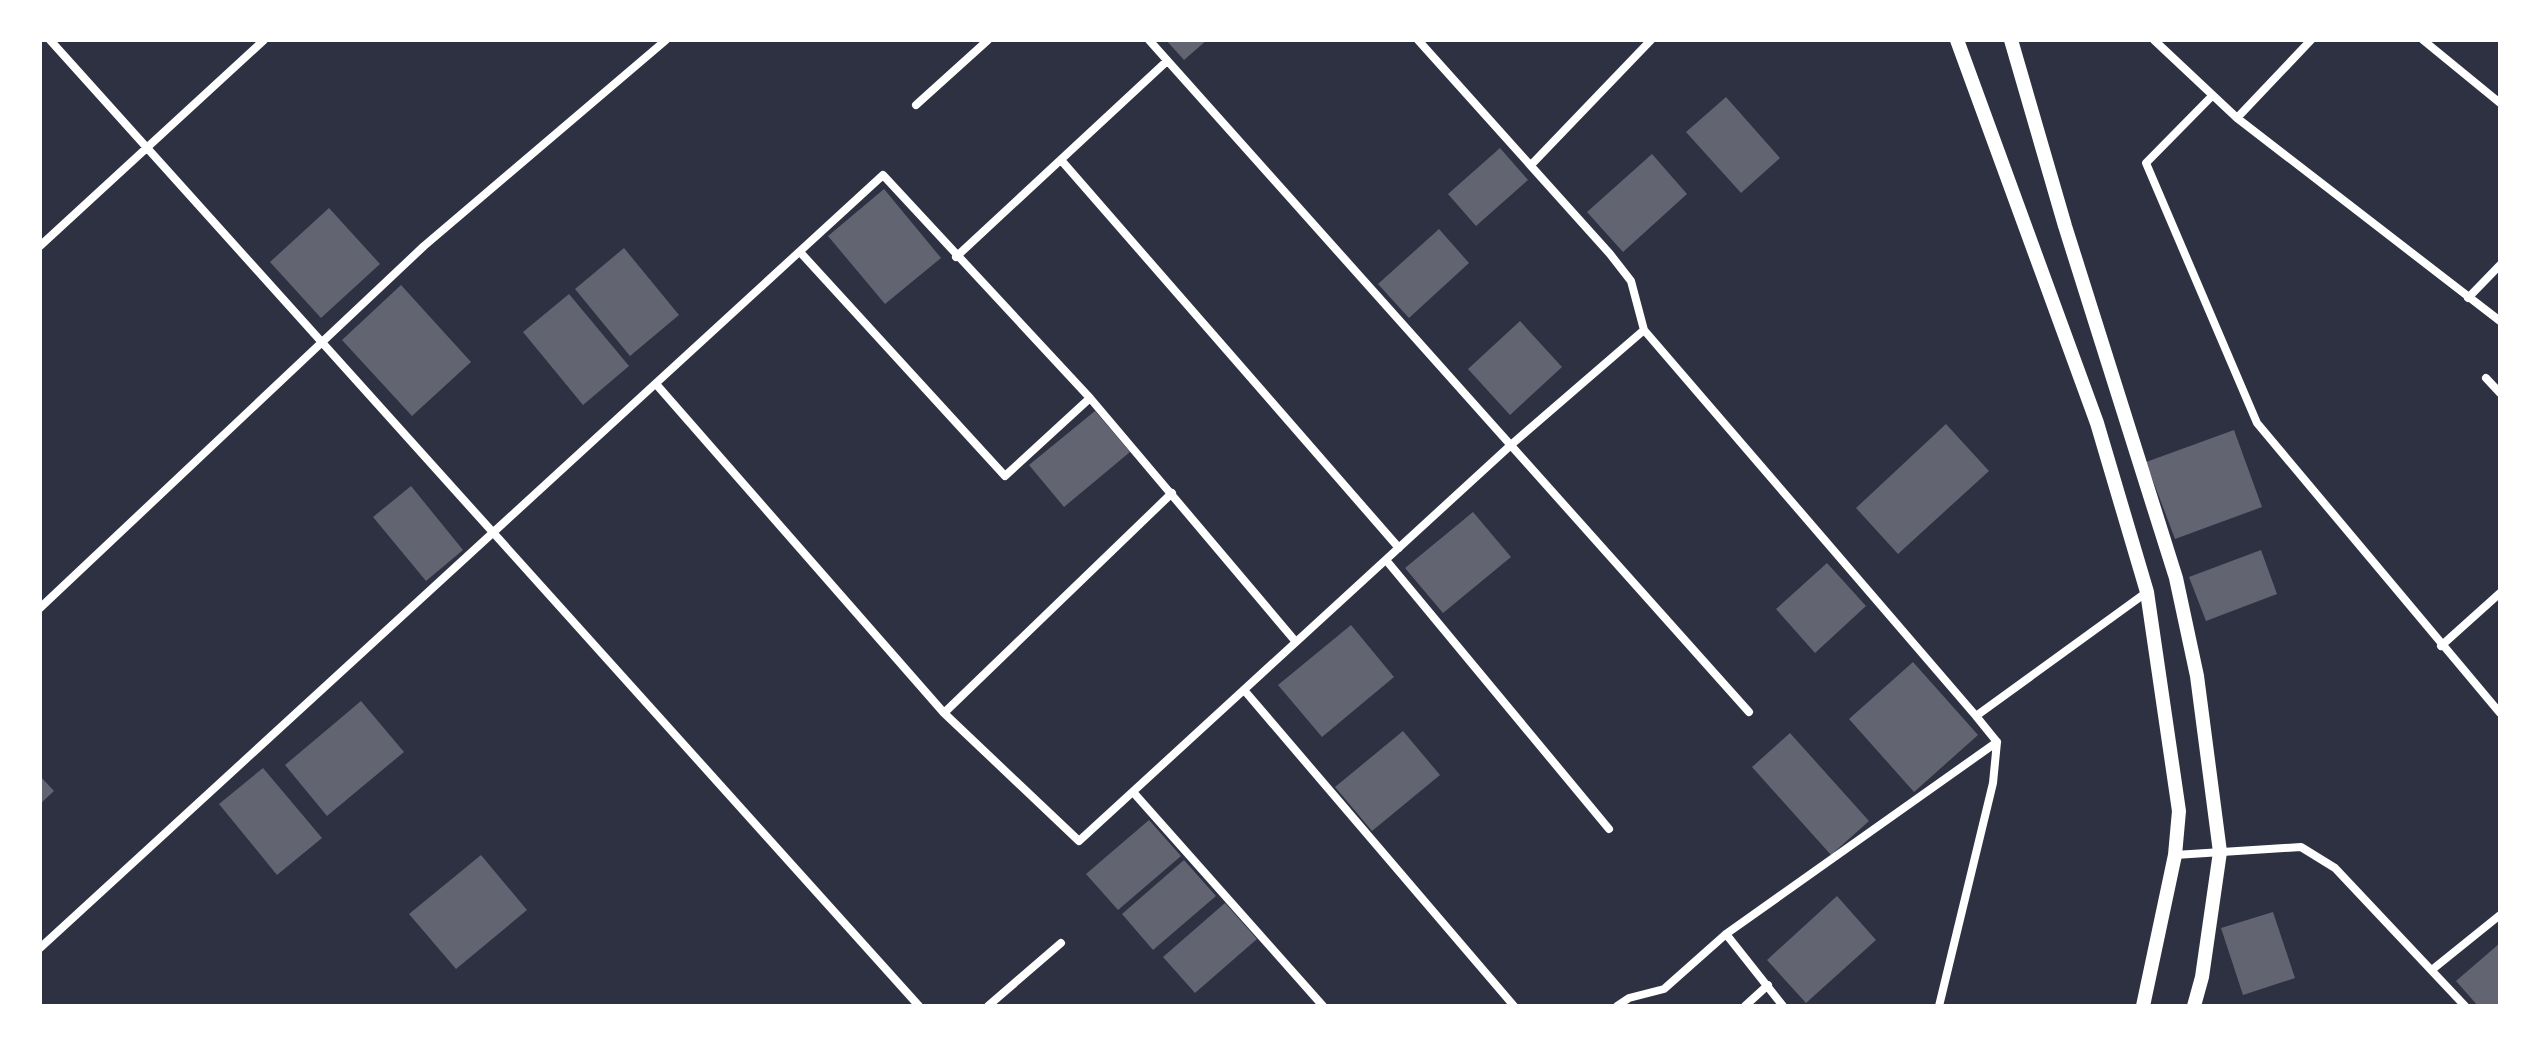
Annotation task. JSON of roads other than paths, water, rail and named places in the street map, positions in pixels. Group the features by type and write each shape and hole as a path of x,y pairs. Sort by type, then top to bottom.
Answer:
{"street":[{"path":"50,40 919,1006"},
{"path":"40,246 264,40"},
{"path":"40,608 424,246 666,40"},
{"path":"916,105 988,40"},
{"path":"1149,40 1749,712"},
{"path":"1418,40 1631,281 1644,330 1997,742 1993,783 1939,1006"},
{"path":"1531,165 1651,40"},
{"path":"1957,40 2097,423 2147,592 2179,811 2175,855 2143,1006"},
{"path":"2011,40 2065,226 2176,578 2197,676 2220,852 2202,977 2194,1006"},
{"path":"2154,40 2211,97 2500,321"},
{"path":"2237,118 2311,40"},
{"path":"2423,40 2500,103"},
{"path":"956,257 1167,61"},
{"path":"2211,97 2146,163 2257,423 2500,713"},
{"path":"1061,160 1399,548"},
{"path":"40,948 883,175 1090,398 1296,642"},
{"path":"800,252 1005,476 1090,398"},
{"path":"2468,298 2500,265"},
{"path":"656,384 944,713 1079,841 1512,444 1644,330"},
{"path":"2486,378 2500,393"},
{"path":"944,713 1172,493"},
{"path":"1386,560 1609,829"},
{"path":"1976,716 2147,592"},
{"path":"2441,646 2500,593"},
{"path":"1244,690 1514,1006"},
{"path":"1617,1006 1629,998 1664,989 1726,934 1997,742"},
{"path":"1133,792 1323,1006"},
{"path":"2175,855 2301,847 2335,868 2465,1006"},
{"path":"2433,969 2500,915"},
{"path":"1726,934 1783,1006"},
{"path":"988,1006 1061,943"},
{"path":"1745,1006 1768,985"}]}
